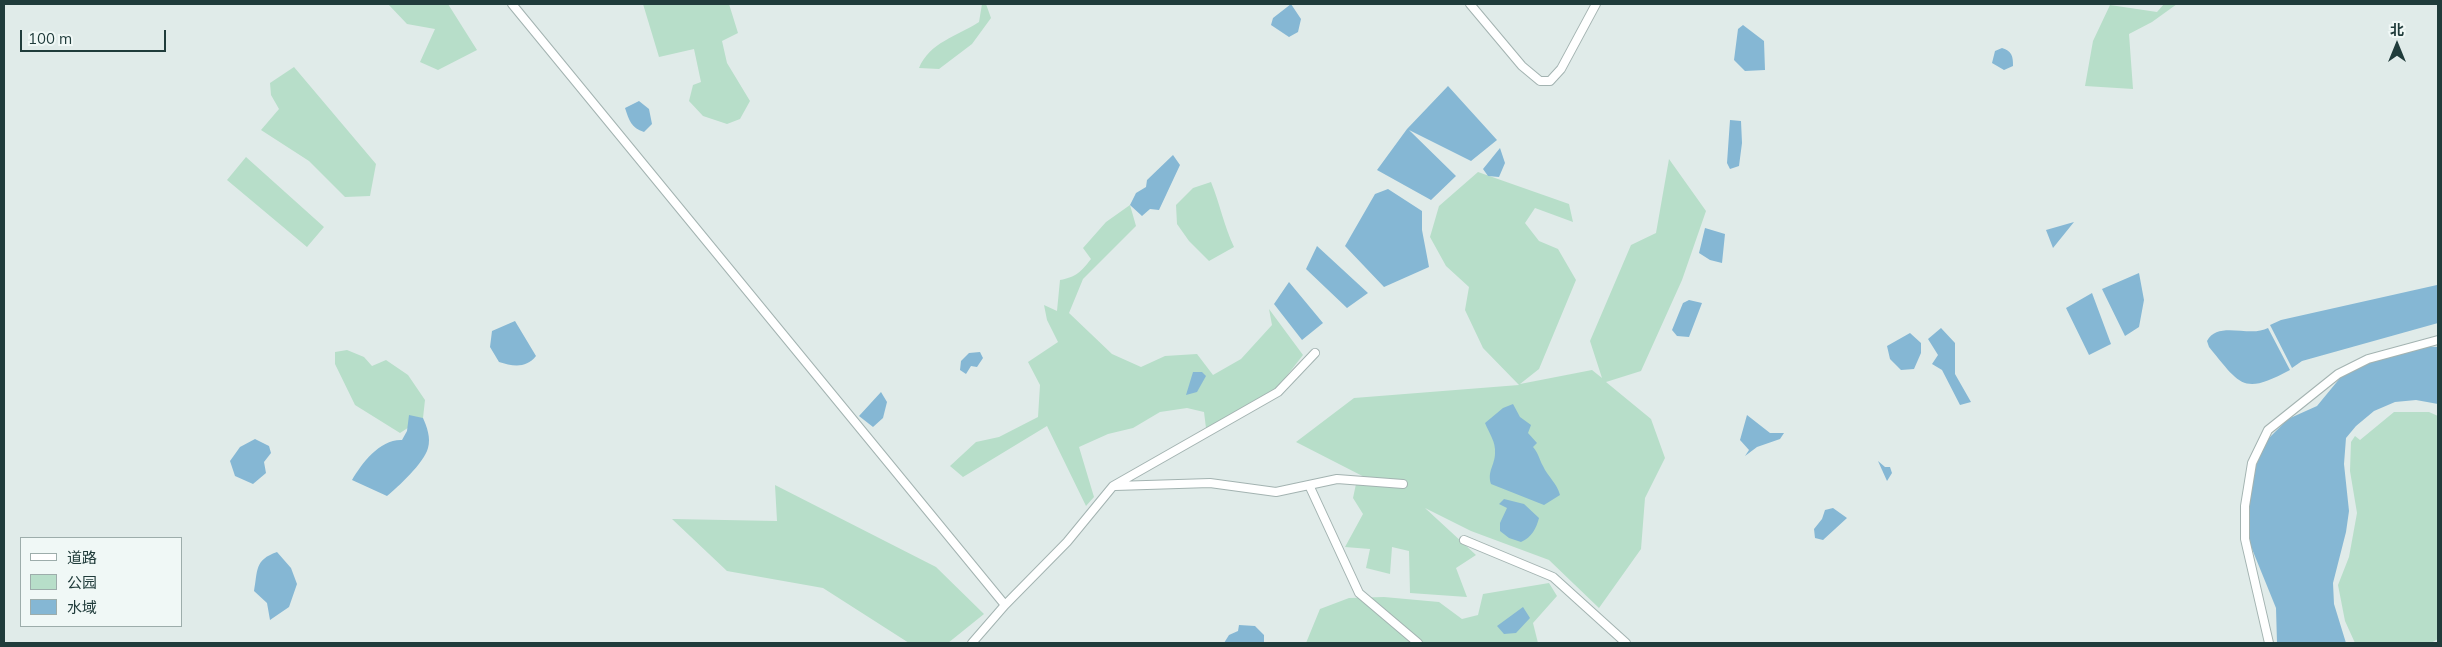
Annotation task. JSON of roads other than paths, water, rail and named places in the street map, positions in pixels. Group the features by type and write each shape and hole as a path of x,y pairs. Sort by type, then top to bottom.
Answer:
{"street":[{"path":"512,4 1004,605"},
{"path":"1470,4 1522,66 1540,81 1550,81 1561,68 1596,4"},
{"path":"2269,643 2245,539 2245,506 2252,463 2268,430 2338,374 2368,359 2438,340"},
{"path":"972,643 1004,605 1066,542 1113,486 1278,392 1315,353"},
{"path":"1113,486 1210,484 1276,492 1336,479 1404,484"},
{"path":"1309,485 1359,593 1418,643"},
{"path":"1464,540 1553,577 1626,643"}],"water":[{"path":"1291,4 1301,19 1298,32 1289,37 1271,25 1273,18"},
{"path":"1743,25 1764,41 1765,70 1745,71 1734,60 1738,29"},
{"path":"2002,48 2010,52 2013,59 2013,66 2004,70 1992,63 1995,51"},
{"path":"1448,86 1497,140 1471,161 1409,130 1456,176 1431,200 1377,170 1407,129"},
{"path":"639,101 649,109 652,124 644,132 633,126 625,108"},
{"path":"1730,120 1741,121 1742,143 1739,166 1730,169 1727,163"},
{"path":"1500,148 1505,163 1499,177 1488,176 1483,169"},
{"path":"1173,155 1180,165 1159,210 1150,209 1142,216 1130,205 1136,193 1146,187 1147,180"},
{"path":"1388,189 1422,211 1422,230 1429,267 1384,287 1345,246 1375,194"},
{"path":"2074,222 2053,248 2046,230"},
{"path":"1705,228 1725,234 1722,263 1710,260 1699,253"},
{"path":"1317,246 1368,293 1347,308 1306,269"},
{"path":"2139,273 2144,300 2139,327 2125,336 2102,289"},
{"path":"1289,282 1323,323 1302,340 1274,304"},
{"path":"2437,285 2438,323 2302,361 2292,368 2270,325 2281,320"},
{"path":"2092,293 2111,344 2089,355 2066,308"},
{"path":"1689,300 1702,303 1689,337 1677,336 1672,330 1683,303"},
{"path":"515,321 536,356 523,365 509,365 499,362 490,347 492,331"},
{"path":"1941,328 1955,343 1955,374 1971,402 1960,405 1942,370 1932,364 1938,355 1928,339"},
{"path":"2268,328 2290,370 2262,382 2252,384 2236,378 2209,347 2207,341 2212,335 2226,330 2261,331"},
{"path":"1910,333 1921,343 1921,353 1914,369 1901,370 1890,359 1887,346"},
{"path":"2417,346 2438,347 2438,404 2416,400 2395,402 2374,411 2356,426 2346,438 2344,464 2349,511 2346,532 2333,583 2334,604 2346,643 2277,643 2276,608 2250,544 2248,527 2252,476 2265,442 2288,419 2317,406 2345,372 2362,361"},
{"path":"980,352 983,358 977,367 971,366 966,374 960,370 961,361 969,353"},
{"path":"1193,372 1202,372 1206,376 1197,392 1186,395"},
{"path":"881,392 887,402 883,418 873,427 859,416"},
{"path":"1513,404 1520,417 1531,425 1528,433 1537,443 1533,447 1560,495 1544,505 1491,484 1490,475 1495,457 1495,449 1485,423 1503,408"},
{"path":"409,415 423,418 429,436 429,444 426,454 404,481 387,496 352,480 372,453 386,443 402,440 407,431"},
{"path":"1747,415 1770,433 1784,433 1780,439 1757,447 1745,456 1749,450 1740,440"},
{"path":"255,439 269,446 271,453 264,462 266,473 253,484 235,476 230,461 240,447"},
{"path":"1878,461 1885,467 1890,467 1892,473 1887,481"},
{"path":"1504,499 1524,504 1539,518 1533,532 1521,542 1509,538 1500,531 1500,523 1507,508 1499,504"},
{"path":"1833,508 1847,518 1823,540 1815,538 1814,529 1822,519 1825,510"},
{"path":"277,552 291,568 297,584 289,607 270,620 267,603 254,591 258,567 264,559"},
{"path":"1523,607 1530,618 1516,633 1504,634 1497,626"},
{"path":"1239,625 1255,626 1264,635 1264,643 1224,643 1229,635 1238,631"}]}
